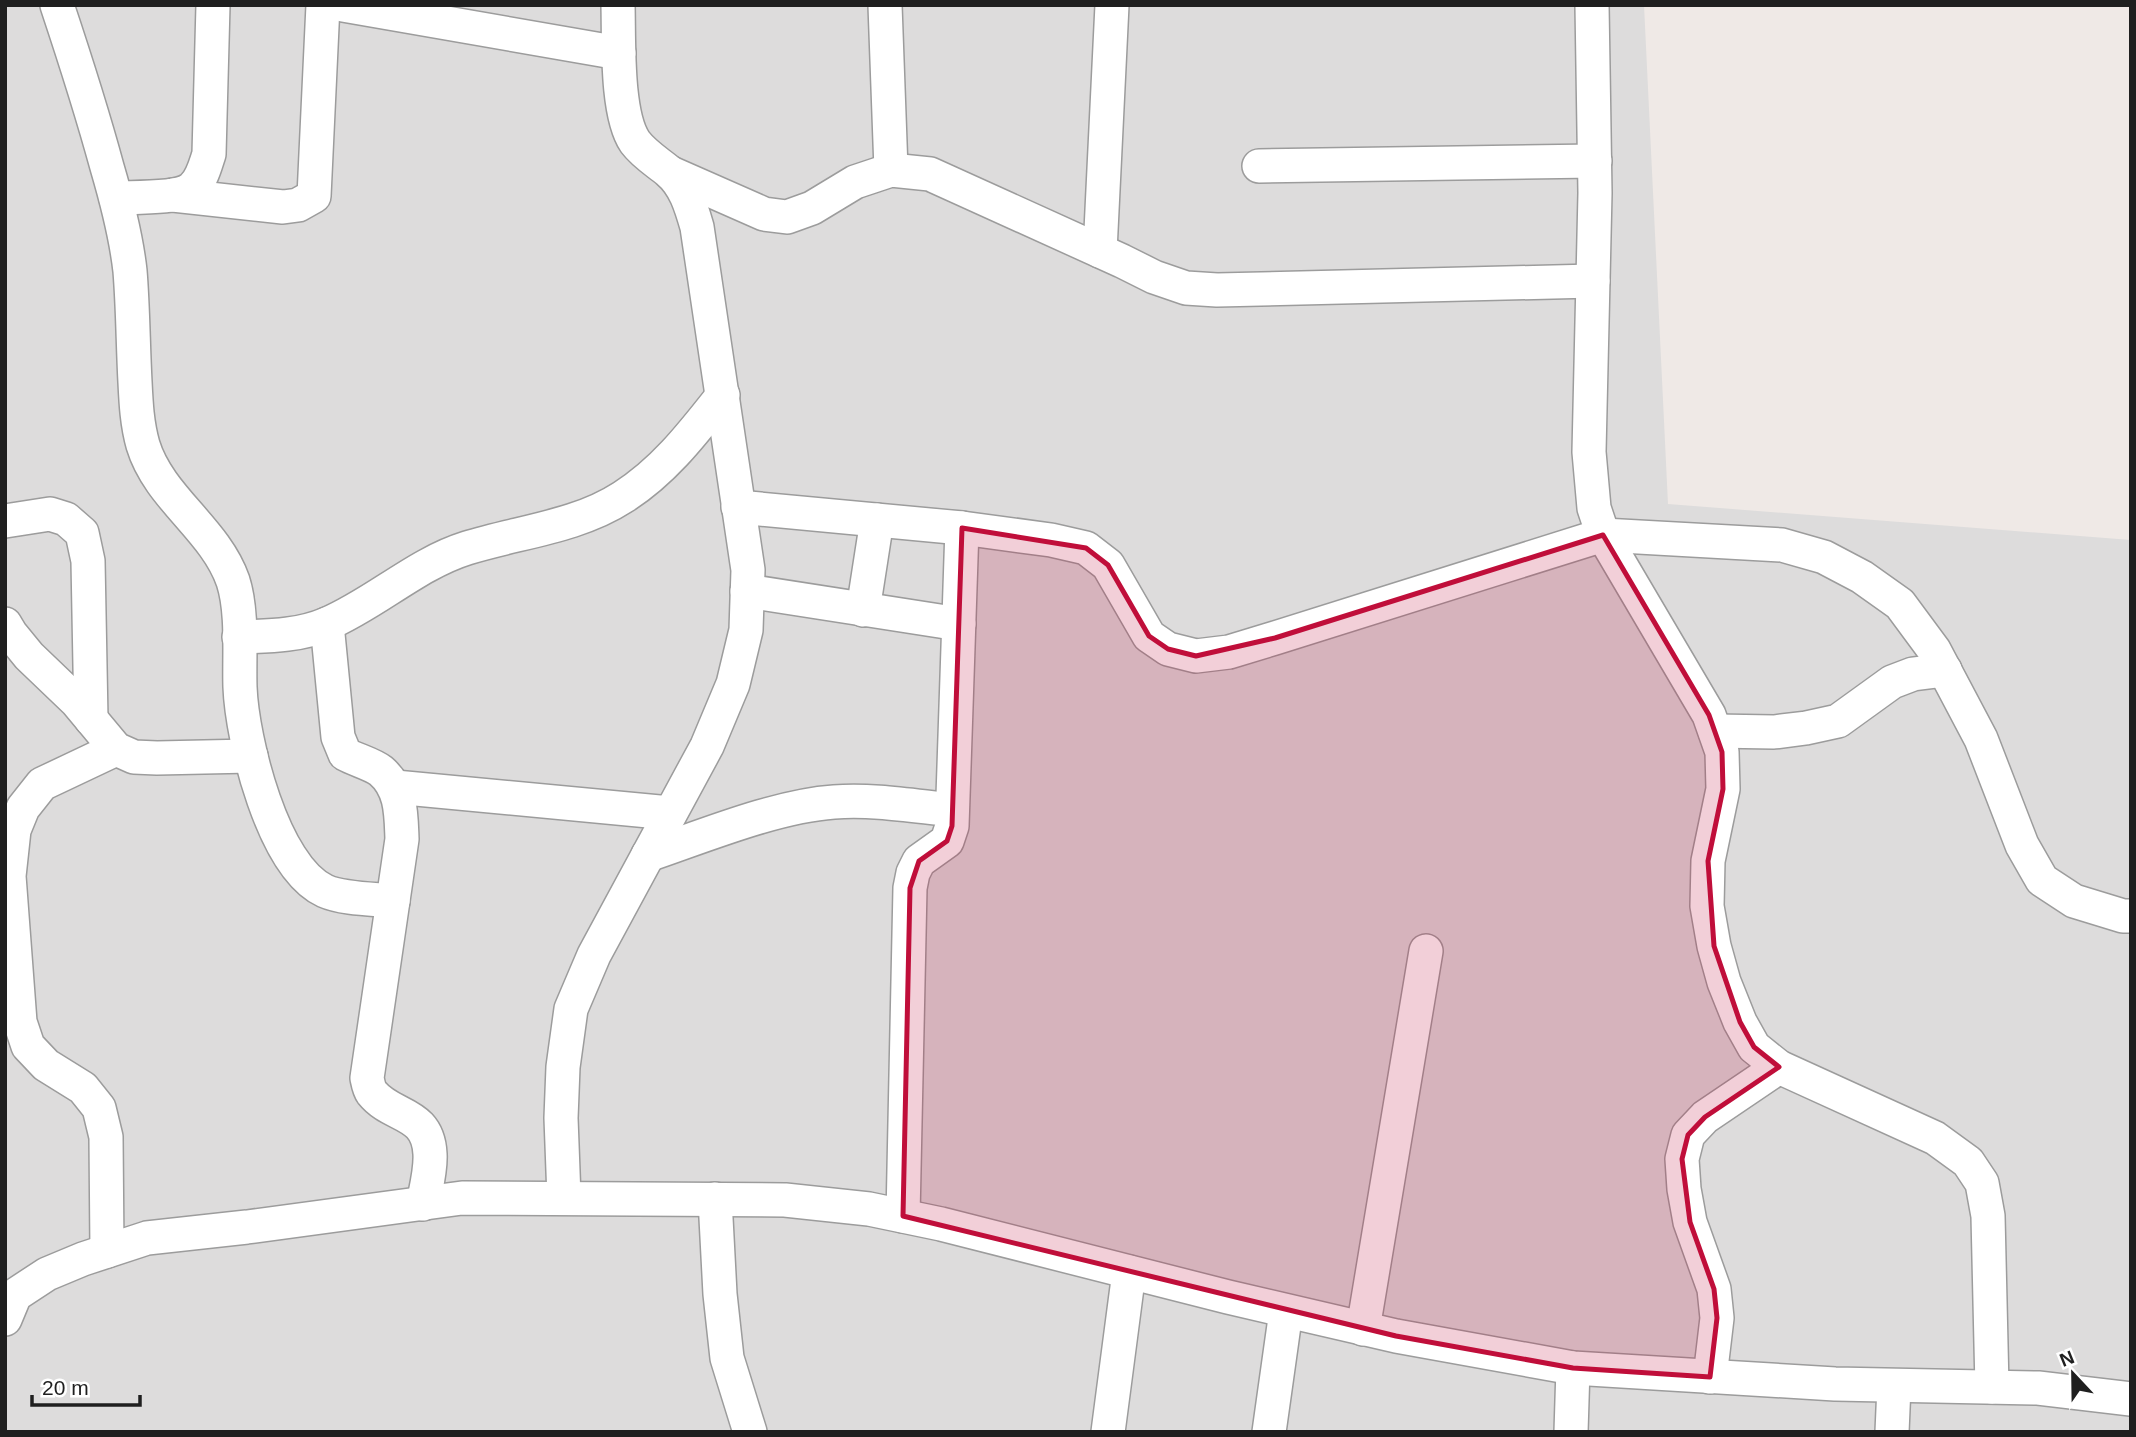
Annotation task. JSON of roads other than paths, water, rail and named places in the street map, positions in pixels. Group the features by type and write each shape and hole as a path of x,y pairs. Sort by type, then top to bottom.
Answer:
{"street":[{"path":"57,5 93,113 122,220 130,270 137,416 143,446 158,476 224,561 234,583 240,691 251,756 271,821 290,856 306,878 326,891 393,901"},
{"path":"173,195 191,190 201,177 209,154 213,5"},
{"path":"116,198 173,195 283,208 298,205 314,196 323,5"},
{"path":"343,5 619,53"},
{"path":"618,5 625,122 636,143 671,173 764,214 787,217 812,208 855,182 891,170 930,174 1154,277 1186,288 1217,290 1593,281"},
{"path":"885,5 891,170"},
{"path":"1100,251 1112,5"},
{"path":"1592,5 1595,161 1589,452 1594,508 1603,535 1709,715 1722,752 1723,789 1708,861 1707,906 1713,946 1740,1022 1755,1047 1779,1067 1935,1138 1968,1162 1982,1183 1988,1216 1992,1387"},
{"path":"1259,166 1595,161"},
{"path":"564,1198 561,1118 563,1067 571,1009 594,955 707,746 733,684 746,630 748,570 697,227 688,197 671,173"},
{"path":"239,637 281,636 327,624 437,561 465,548 593,512 621,498 651,477 683,446 723,396"},
{"path":"738,507 962,528 1051,540 1086,548 1108,565 1149,636 1168,649 1196,656 1229,652 1603,535 1782,545 1824,557 1862,576 1900,604 1934,650 1981,739 2022,845 2042,880 2074,901 2131,916"},
{"path":"5,522 50,514 66,519 82,533 88,561 91,719"},
{"path":"863,610 877,520"},
{"path":"903,1216 910,888 919,861 947,841 952,826 962,528"},
{"path":"747,591 959,624"},
{"path":"5,624 29,656 76,701 116,749 134,757 251,756"},
{"path":"327,624 338,737 345,754 380,770 395,787 401,810 402,839 367,1078 371,1092 383,1103 417,1122 426,1136 430,1154 424,1203"},
{"path":"1715,732 1774,732 1838,721 1892,682 1913,674 1945,670"},
{"path":"107,1251 106,1137 99,1108 83,1088 46,1065 28,1046 20,1022 9,876 14,830 23,808 42,784 116,749"},
{"path":"395,787 670,813"},
{"path":"648,855 760,817 832,802 867,802 952,810"},
{"path":"1363,1329 1426,951"},
{"path":"1710,1377 1717,1318 1714,1289 1690,1222 1682,1159 1688,1135 1705,1117 1779,1067"},
{"path":"9,1298 47,1274 147,1238 462,1198 785,1200 869,1209 903,1216 1363,1329 1573,1368 1894,1385 2038,1388 2131,1399"},
{"path":"715,1199 720,1294 727,1358 750,1432"},
{"path":"1108,1432 1129,1272"},
{"path":"1269,1432 1286,1311"},
{"path":"1571,1432 1573,1368"},
{"path":"1892,1432 1894,1385"}]}
